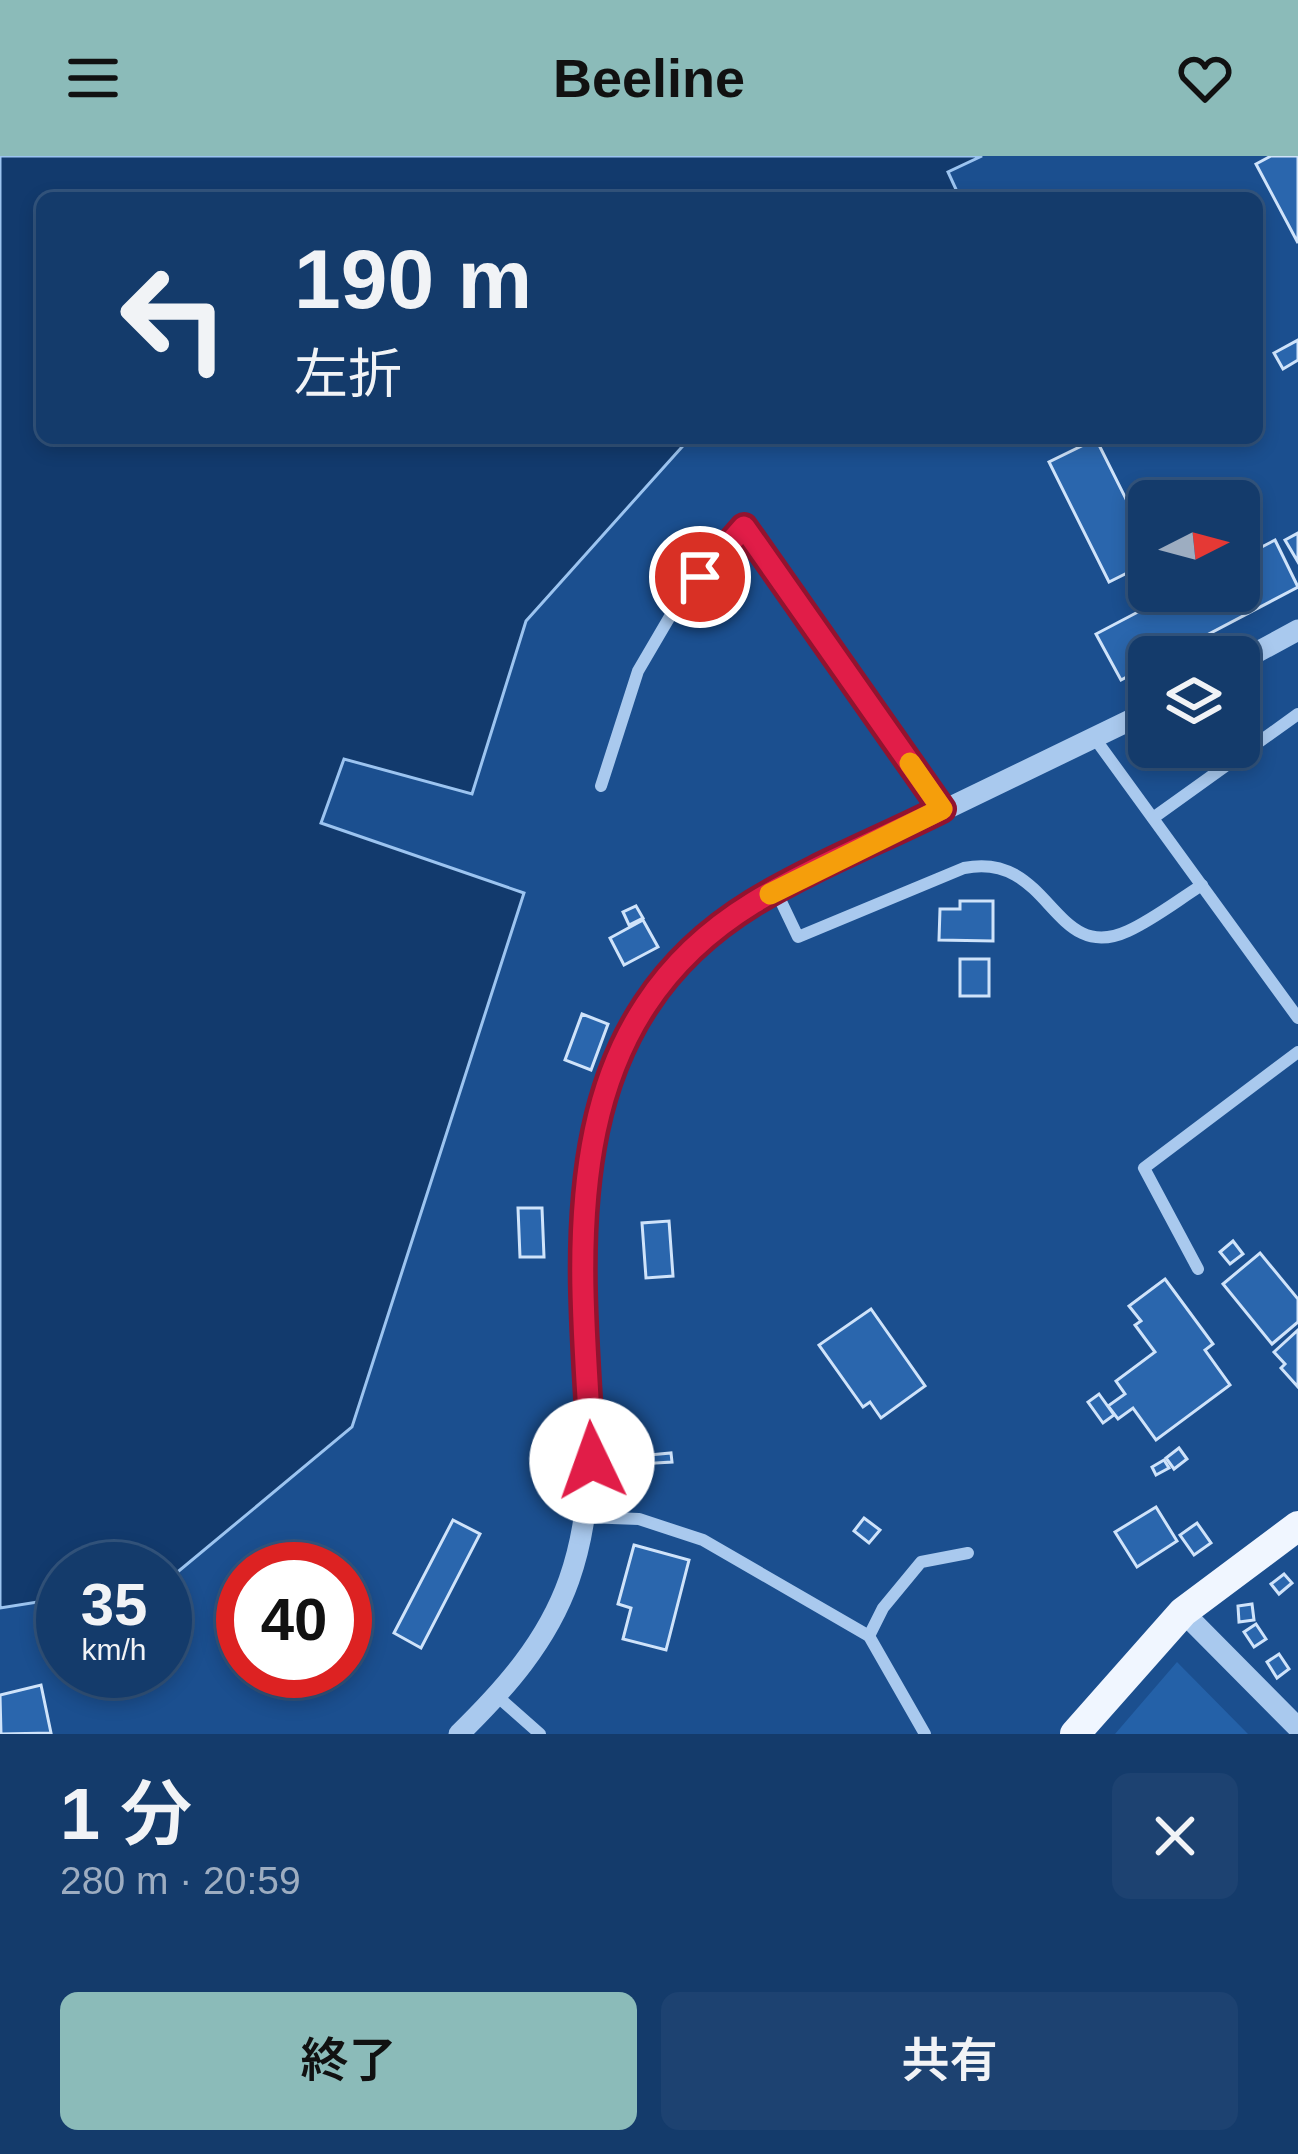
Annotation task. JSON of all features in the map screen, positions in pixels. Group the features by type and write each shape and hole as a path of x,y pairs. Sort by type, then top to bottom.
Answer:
{"main road":[{"path":"1075,1734 1183,1612 1298,1526"}],"street":[{"path":"601,786 638,670 679,601 744,527 942,809"},
{"path":"1260,651 1298,630"},
{"path":"1153,818 1298,714"},
{"path":"459,1734 497,1697 542,1639 569,1580 585,1517 592,1461 580,1251 592,1135 614,1066 649,1001 695,947 752,903 1128,722"},
{"path":"1096,740 1298,1018"},
{"path":"776,892 798,937 985,863 1006,867 1031,883 1059,920 1077,931 1102,935 1125,933 1202,885"},
{"path":"1198,1269 1144,1168 1298,1052"},
{"path":"585,1517 639,1519 703,1540 869,1636 925,1734"},
{"path":"869,1636 883,1608 921,1562 968,1553"},
{"path":"1183,1612 1298,1728"},
{"path":"497,1697 540,1734"}],"shaded area":[{"path":"0,156 982,156 948,172 957,192 36,192 36,444 685,444 526,621 472,794 344,759 321,823 524,893 352,1427 192,1560 192,1542 36,1542 36,1602 0,1608"},
{"path":"1177,1662 1248,1734 1115,1734"}],"building":[{"path":"1271,156 1298,156 1298,243 1256,164"},
{"path":"1298,340 1298,360 1283,369 1274,353"},
{"path":"1086,444 1098,444 1128,503 1128,572 1109,582 1049,462"},
{"path":"1298,533 1298,562 1285,540"},
{"path":"1275,540 1298,587 1260,607 1260,548"},
{"path":"1138,612 1250,612 1205,636 1128,636 1128,676 1121,680 1096,634"},
{"path":"960,901 993,901 993,941 939,940 940,909 960,909"},
{"path":"636,906 643,918 629,925 623,912"},
{"path":"643,920 658,947 624,965 610,938"},
{"path":"960,959 989,959 989,996 960,996"},
{"path":"582,1014 608,1024 591,1070 565,1060"},
{"path":"518,1208 542,1208 544,1257 520,1257"},
{"path":"669,1221 673,1276 646,1278 642,1223"},
{"path":"1233,1241 1243,1254 1230,1264 1220,1252"},
{"path":"1260,1253 1298,1299 1298,1322 1272,1344 1223,1284"},
{"path":"1165,1279 1213,1344 1205,1350 1230,1385 1156,1440 1133,1408 1118,1419 1108,1406 1125,1394 1116,1381 1155,1352 1135,1325 1141,1321 1129,1306"},
{"path":"871,1309 925,1386 881,1418 870,1402 863,1407 819,1345"},
{"path":"1298,1330 1298,1387 1274,1352"},
{"path":"1099,1394 1114,1415 1103,1423 1088,1402"},
{"path":"1179,1448 1187,1459 1174,1469 1166,1458"},
{"path":"671,1453 672,1462 639,1464 638,1456"},
{"path":"1164,1460 1169,1468 1156,1475 1152,1467"},
{"path":"626,1485 638,1485 638,1498 626,1498"},
{"path":"1156,1507 1177,1541 1137,1567 1115,1532"},
{"path":"864,1518 880,1530 869,1543 854,1531"},
{"path":"453,1520 480,1534 421,1648 394,1633"},
{"path":"1197,1523 1211,1543 1194,1555 1180,1535"},
{"path":"634,1545 689,1560 666,1650 623,1639 631,1608 618,1604"},
{"path":"1284,1574 1292,1583 1279,1594 1271,1584"},
{"path":"1252,1604 1254,1620 1239,1622 1238,1606"},
{"path":"1256,1624 1266,1639 1254,1647 1244,1632"},
{"path":"1279,1654 1289,1669 1277,1678 1267,1662"},
{"path":"36,1686 36,1698 44,1698 51,1733 1,1734 0,1695"}],"slow traffic":[{"path":"770,894 942,809 910,763"}],"route":[{"path":"592,1461 580,1251 583,1207 592,1135 614,1066 631,1033 649,1001 695,947 752,903 942,809 744,527 700,577"}]}
